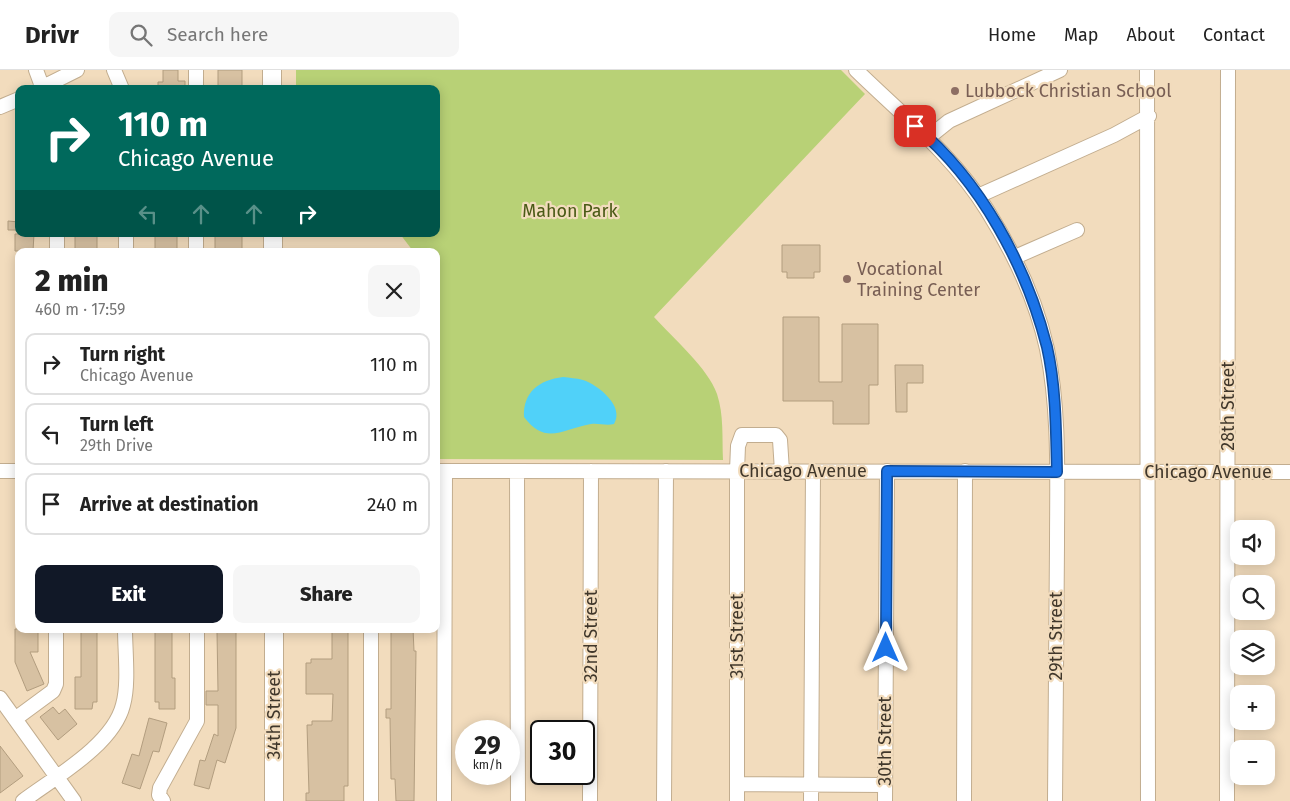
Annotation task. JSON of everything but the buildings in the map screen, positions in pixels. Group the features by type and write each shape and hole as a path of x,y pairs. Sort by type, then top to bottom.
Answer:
{"main road":[{"path":"272,70 272,85"},
{"name":"34th Street","path":"274,633 274,801"}],"street":[{"path":"36,70 41,85"},
{"path":"48,85 77,70"},
{"path":"114,70 120,85"},
{"path":"196,70 196,85"},
{"name":"29th Street","path":"856,70 901,115 929,137 978,196 1015,257 1031,296 1047,348 1056,425 1057,472 1055,801"},
{"path":"929,137 949,121 1060,70"},
{"path":"1147,70 1148,801"},
{"name":"28th Street","path":"1227,801 1228,70"},
{"path":"0,108 15,101"},
{"path":"978,196 1114,135 1148,116"},
{"path":"1015,257 1078,230"},
{"name":"31st Street","path":"737,801 737,471 738,446 742,435 770,434 776,436 780,440 782,471"},
{"path":"0,471 15,471"},
{"path":"517,471 518,801"},
{"name":"32nd Street","path":"590,801 591,471"},
{"path":"664,801 666,471"},
{"path":"812,801 813,471"},
{"name":"30th Street","path":"885,801 887,471"},
{"path":"964,801 965,471"},
{"path":"441,472 444,801"},
{"name":"Chicago Avenue","path":"441,472 1290,472"},
{"path":"15,719 53,691 56,684 56,633"},
{"path":"23,801 104,738 116,722 124,704 125,633"},
{"path":"163,801 159,795 160,788 197,721 197,633"},
{"path":"371,633 371,801"},
{"path":"0,698 74,801"},
{"path":"737,784 885,785"}],"green space":[{"name":"Mahon Park","path":"296,70 841,70 865,94 654,317 698,364 717,394 721,410 723,460 440,459 440,248 411,248 402,237 440,237 440,85 296,85"}],"water":[{"path":"563,377 583,380 602,391 613,403 616,410 614,424 591,424 555,433 540,431 532,426 524,417 524,408 530,394 540,384"}],"place":[{"name":"Lubbock Christian School","path":"955,91"},
{"name":"Vocational Training Center","path":"847,279"}],"route":[{"path":"886,648 887,471 1057,472 1056,425 1047,348 1031,296 1015,257 986,208 961,174 929,137 915,126"}]}
